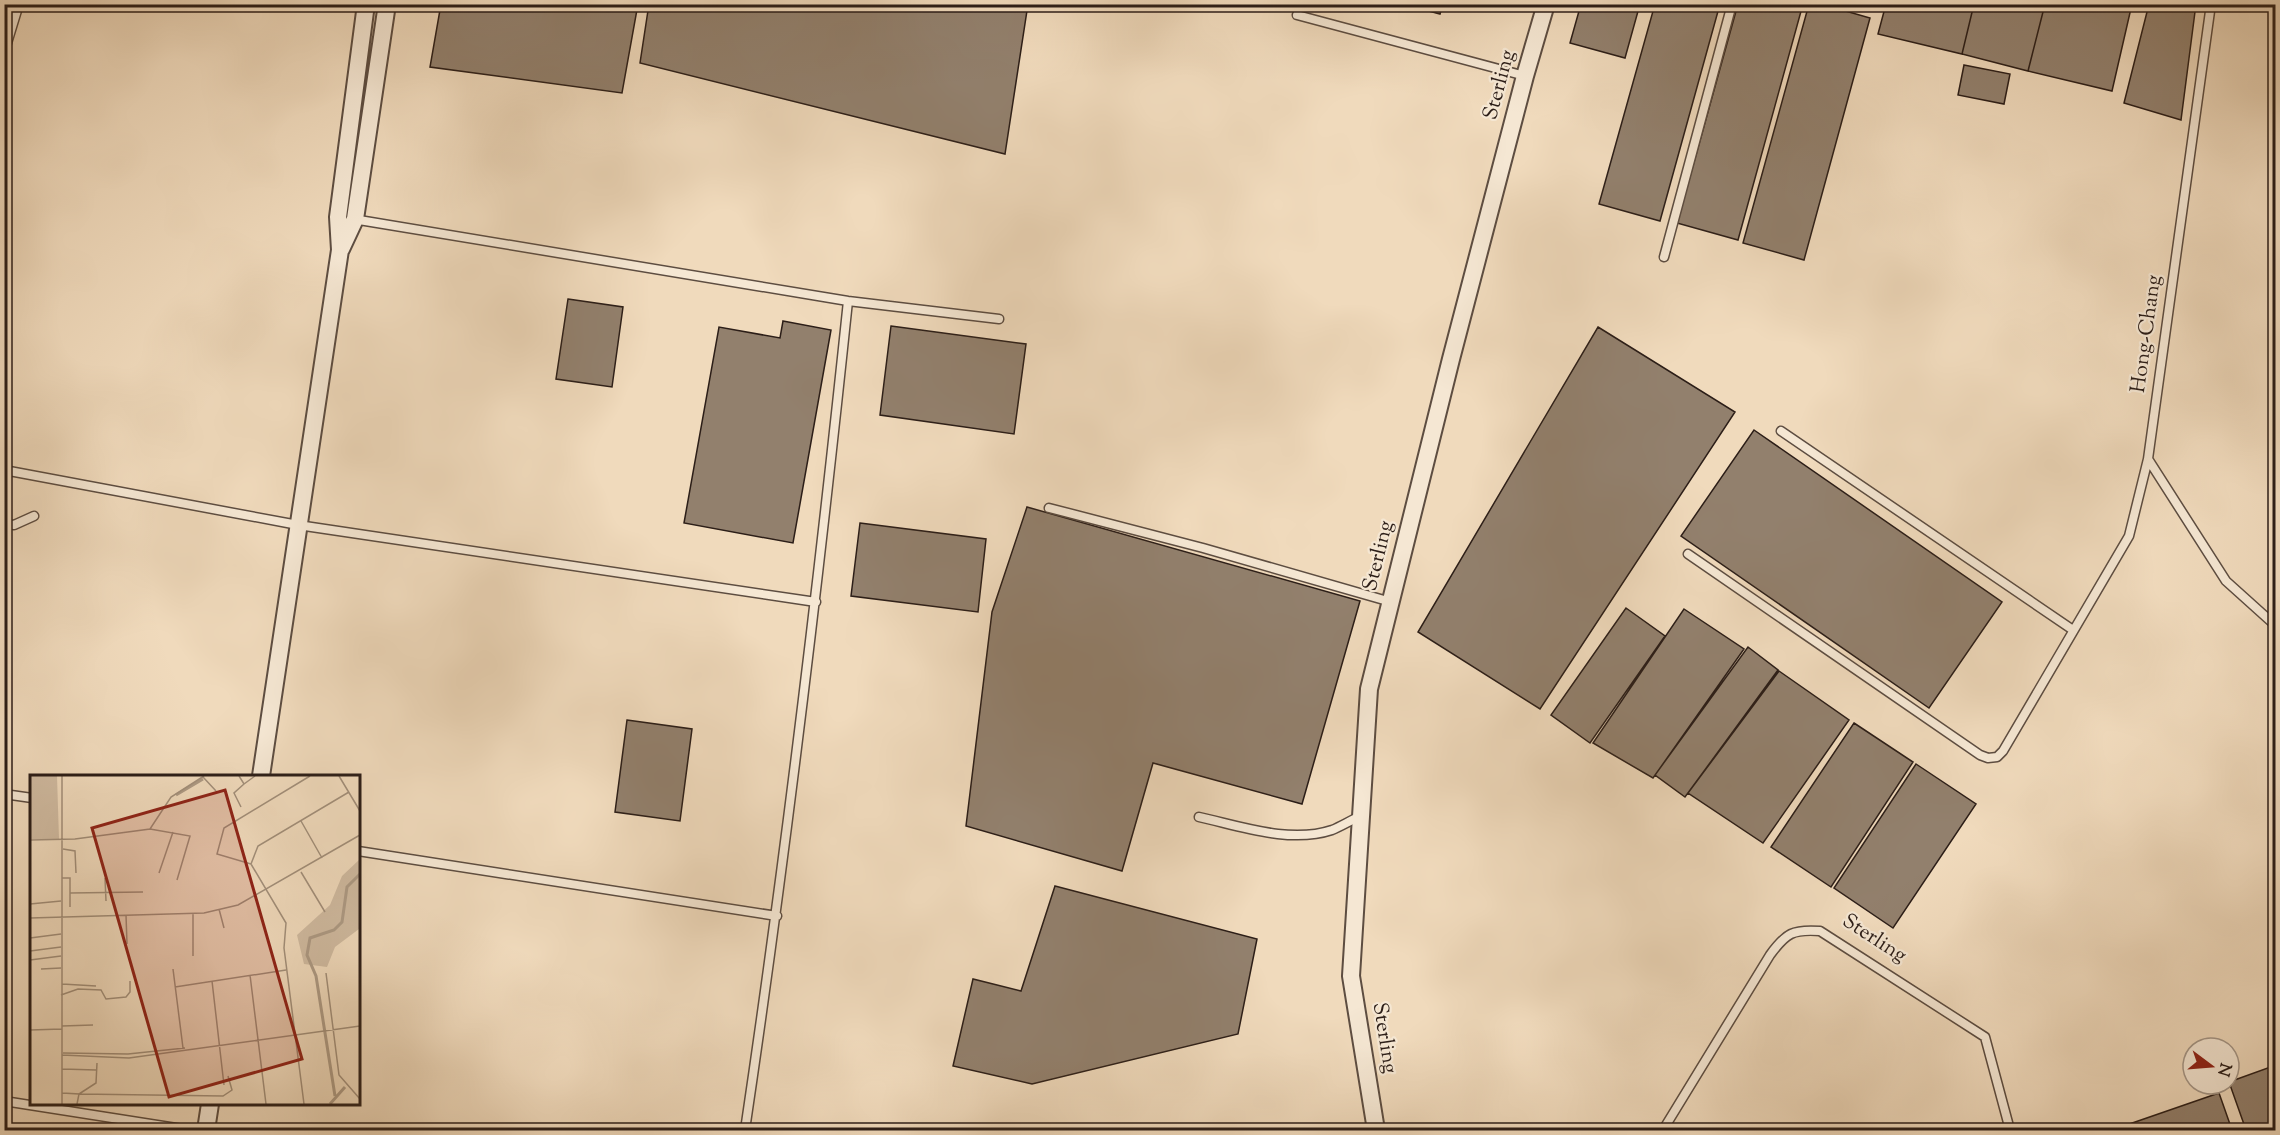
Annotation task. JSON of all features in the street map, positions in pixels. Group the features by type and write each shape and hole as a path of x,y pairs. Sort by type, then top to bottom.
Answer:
{"street":[{"path":"346,218 366,4"},
{"path":"261,775 340,250 387,4"},
{"name":"Sterling","path":"1376,1131 1351,976 1369,689 1451,359 1546,4"},
{"path":"362,30 383,32"},
{"path":"206,1131 210,1105"}],"lane":[{"path":"4,53 19,4"},
{"path":"1664,257 1732,4"},
{"name":"Hong-Chang","path":"1688,554 1980,755 1988,758 1997,757 2129,536 2148,459 2211,4"},
{"path":"1297,15 1526,76"},
{"path":"346,218 848,301 999,319"},
{"path":"745,1131 777,916 816,602 848,301"},
{"path":"1781,430 2073,630"},
{"path":"2148,459 2226,581 2276,626"},
{"path":"4,470 298,525 816,602"},
{"path":"1049,508 1203,548 1391,602"},
{"path":"4,524 14,525 34,516"},
{"path":"4,794 30,798"},
{"path":"1199,817 1259,831 1311,834 1331,830 1361,815"},
{"path":"360,851 777,916"},
{"name":"Sterling","path":"1663,1131 1770,955 1783,938 1800,930 1820,931 1985,1037 2010,1131"},
{"path":"4,1101 189,1131"}],"building":[{"path":"441,4 638,4 622,93 430,67"},
{"path":"649,4 1028,4 1005,154 640,63"},
{"path":"1403,4 1443,4 1440,14"},
{"path":"1581,4 1640,4 1625,58 1570,43"},
{"path":"1655,4 1720,4 1660,221 1599,204"},
{"path":"1738,4 1803,4 1738,240 1677,223"},
{"path":"1809,4 1821,4 1870,18 1804,260 1743,243"},
{"path":"1886,4 1974,4 1962,54 1878,34"},
{"path":"1974,4 2045,4 2028,71 1962,54"},
{"path":"2045,4 2132,4 2112,91 2028,71"},
{"path":"2149,4 2196,4 2181,120 2124,103"},
{"path":"1964,65 2010,74 2004,104 1958,95"},
{"path":"568,299 623,307 612,387 556,379"},
{"path":"783,321 831,330 793,543 684,523 719,327 780,338"},
{"path":"891,326 1026,344 1014,434 880,415"},
{"path":"1598,327 1735,412 1540,709 1418,632"},
{"path":"1754,430 2002,602 1929,708 1681,536"},
{"path":"1027,507 1360,601 1302,804 1153,763 1122,871 966,826 992,612"},
{"path":"860,523 986,539 978,612 851,596"},
{"path":"1626,608 1665,636 1590,743 1551,715"},
{"path":"1684,609 1744,649 1653,778 1593,743"},
{"path":"1748,647 1778,670 1685,797 1655,775"},
{"path":"1779,671 1849,720 1763,843 1688,793"},
{"path":"627,720 692,729 680,821 615,812"},
{"path":"1854,723 1913,762 1831,887 1771,847"},
{"path":"1916,764 1976,804 1893,928 1834,888"},
{"path":"1055,886 1257,939 1238,1034 1032,1084 953,1066 973,979 1021,991"},
{"path":"2276,1065 2276,1130 2246,1130 2234,1096 2241,1096 2241,1078"},
{"path":"2210,1096 2220,1096 2232,1130 2112,1130"}]}
